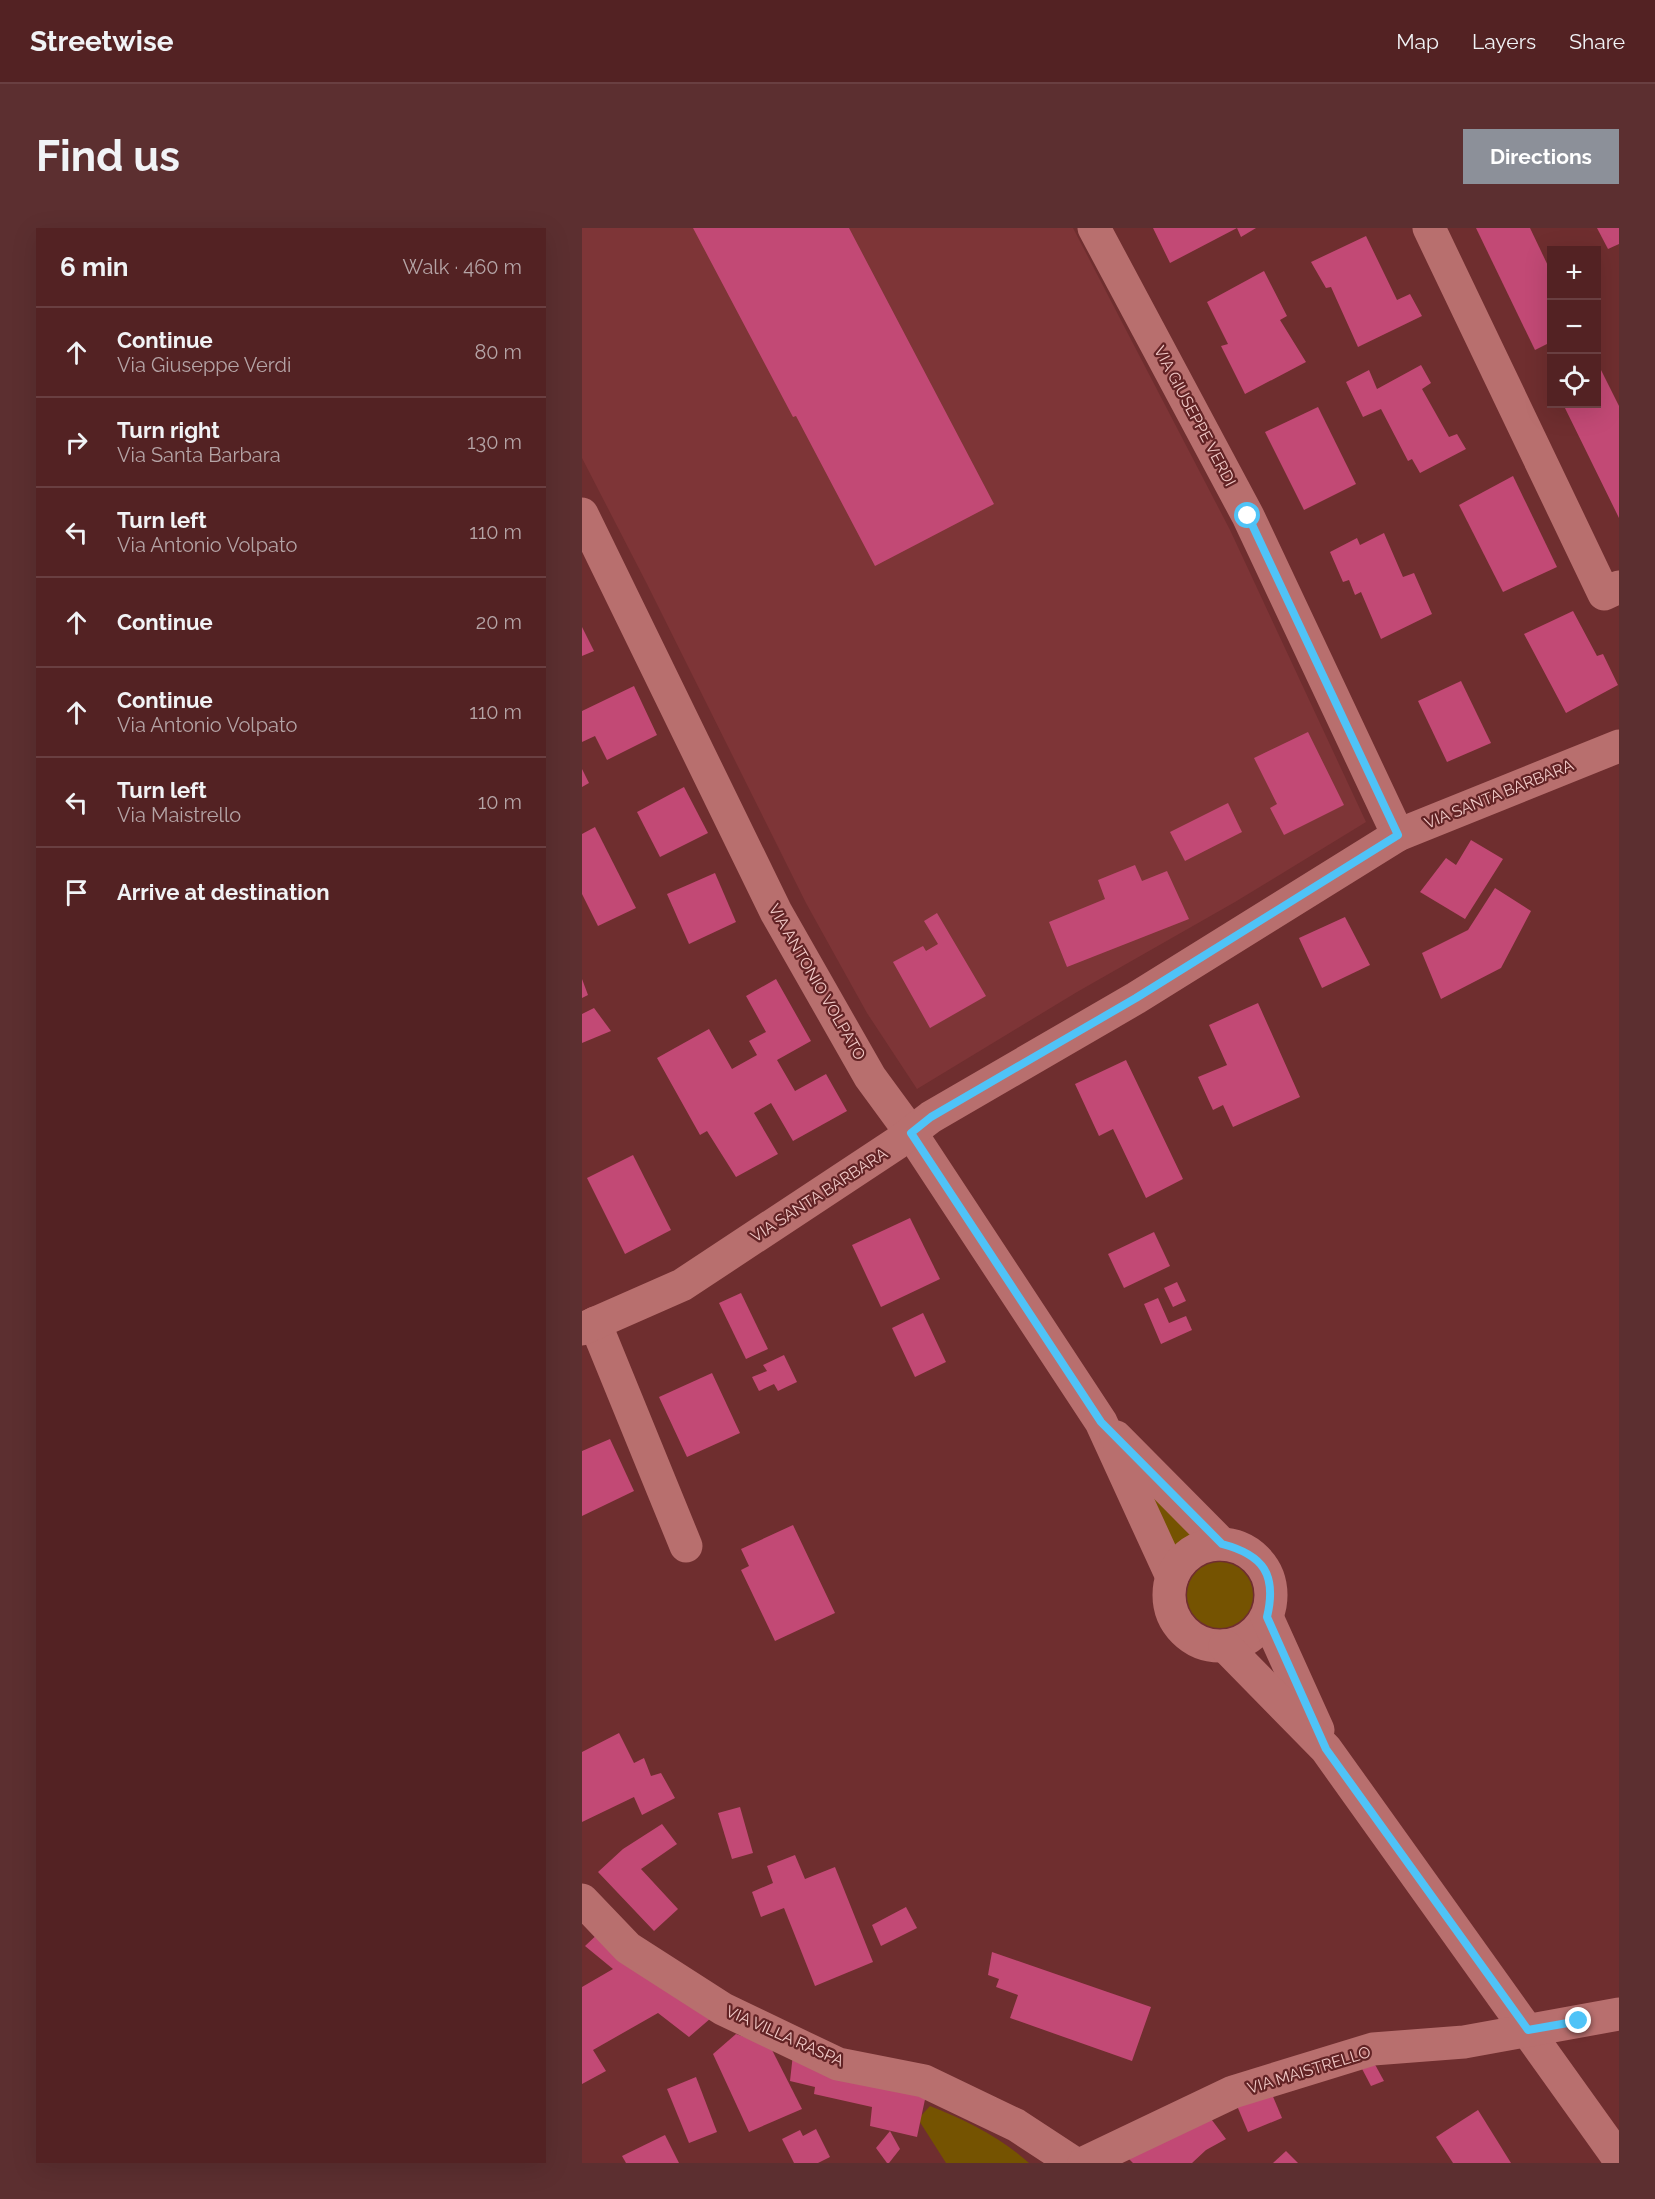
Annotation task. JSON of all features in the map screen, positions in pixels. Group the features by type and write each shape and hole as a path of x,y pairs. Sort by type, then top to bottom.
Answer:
{"street":[{"name":"VIA GIUSEPPE VERDI","path":"1095,228 1248,516 1398,835"},
{"path":"1428,228 1604,594 1619,587"},
{"name":"VIA ANTONIO VOLPATO","path":"582,514 776,912 870,1077 911,1133 1101,1422 1172,1577"},
{"name":"VIA SANTA BARBARA","path":"589,1326 682,1285 911,1133 931,1117 1136,998 1398,835 1619,746"},
{"path":"589,1326 686,1546"},
{"name":"VIA ANTONIO VOLPATO","path":"1101,1422 1222,1544"},
{"path":"1222,1544 1242,1549 1258,1560 1269,1578 1271,1597 1267,1617 1257,1631 1242,1641 1224,1646 1207,1645 1192,1638 1179,1626 1171,1611 1169,1594 1172,1577 1180,1563 1192,1552 1207,1546 1222,1544"},
{"path":"1267,1617 1326,1749"},
{"path":"1224,1646 1326,1749 1619,2159"},
{"name":"VIA VILLA RASPA","path":"582,1900 628,1948 723,2009 838,2064 924,2081 1016,2125 1074,2163"},
{"name":"VIA MAISTRELLO","path":"1084,2163 1233,2092 1373,2049 1464,2042 1619,2014"}],"shaded area":[{"path":"582,228 1073,228 1230,530 1366,822 1235,902 1077,992 917,1089 867,1013 806,903 582,458"},
{"path":"1142,1481 1194,1534 1171,1550"},
{"path":"1220,1562 1233,1565 1243,1572 1250,1582 1253,1595 1250,1608 1243,1618 1233,1625 1220,1628 1207,1625 1197,1618 1190,1608 1187,1595 1190,1582 1197,1572 1207,1565"},
{"path":"930,2106 982,2130 1029,2163 946,2163 918,2119"}],"building":[{"path":"693,228 849,228 994,504 875,566"},
{"path":"1153,228 1237,228 1170,263"},
{"path":"1237,228 1256,228 1241,237"},
{"path":"1476,228 1530,228 1547,264 1547,344 1535,350"},
{"path":"1597,228 1619,228 1619,244 1608,249"},
{"path":"1366,236 1397,300 1410,294 1422,316 1358,347 1331,287 1326,288 1311,262"},
{"path":"1264,271 1287,316 1280,320 1306,362 1245,394 1221,346 1228,344 1207,302"},
{"path":"1421,365 1431,383 1422,389 1449,437 1457,434 1466,449 1420,473 1412,459 1408,461 1381,409 1363,417 1346,382 1369,370 1377,389"},
{"path":"1601,370 1619,406 1619,518 1565,408 1601,408"},
{"path":"1318,407 1356,484 1304,510 1265,432"},
{"path":"1513,476 1557,567 1503,592 1459,505"},
{"path":"1384,533 1403,577 1414,573 1432,614 1381,639 1361,592 1355,595 1349,580 1343,582 1330,552 1357,538 1360,545"},
{"path":"1573,611 1597,656 1603,654 1618,685 1566,713 1524,634"},
{"path":"582,627 594,651 582,656"},
{"path":"1461,681 1491,743 1447,762 1418,701"},
{"path":"634,686 657,735 607,760 595,736 582,742 582,711"},
{"path":"1308,732 1344,805 1284,835 1270,808 1277,804 1254,758"},
{"path":"582,769 589,783 582,787"},
{"path":"684,787 708,833 660,857 637,812"},
{"path":"1228,803 1242,832 1185,861 1170,832"},
{"path":"595,827 636,908 598,926 582,894 582,834"},
{"path":"1471,840 1503,859 1465,919 1420,892 1446,858 1456,865"},
{"path":"1135,865 1142,881 1167,871 1189,919 1067,967 1049,922 1105,899 1098,880"},
{"path":"715,873 736,922 689,944 667,894"},
{"path":"1495,888 1531,911 1501,968 1441,999 1422,953 1468,930"},
{"path":"937,913 986,996 930,1028 893,962 923,946 926,951 938,944 924,921"},
{"path":"1345,917 1370,965 1322,988 1299,938"},
{"path":"582,979 588,995 582,998"},
{"path":"776,979 811,1041 777,1060 795,1091 826,1074 847,1111 793,1141 771,1103 754,1113 778,1154 736,1177 707,1131 700,1135 657,1058 709,1029 732,1069 757,1055 749,1041 766,1032 746,996"},
{"path":"1258,1003 1300,1097 1233,1127 1223,1105 1213,1110 1198,1077 1227,1065 1209,1025"},
{"path":"594,1008 611,1031 582,1043 582,1014"},
{"path":"1126,1060 1183,1179 1146,1198 1113,1129 1099,1136 1075,1084"},
{"path":"633,1155 671,1230 625,1254 587,1178"},
{"path":"910,1218 940,1279 881,1307 852,1245"},
{"path":"1154,1232 1170,1266 1124,1288 1108,1254"},
{"path":"1177,1282 1186,1301 1173,1307 1164,1288"},
{"path":"741,1293 768,1349 746,1359 719,1303"},
{"path":"1158,1298 1169,1323 1186,1316 1192,1330 1161,1344 1144,1304"},
{"path":"923,1313 946,1362 915,1377 892,1328"},
{"path":"784,1355 797,1382 778,1391 774,1384 759,1391 752,1377 767,1371 763,1365"},
{"path":"712,1373 740,1433 687,1457 659,1397"},
{"path":"610,1439 634,1491 582,1516 582,1451"},
{"path":"793,1525 835,1613 775,1641 741,1570 749,1566 741,1549"},
{"path":"619,1733 634,1763 644,1758 651,1776 661,1773 675,1798 642,1815 634,1797 582,1822 582,1752"},
{"path":"740,1807 753,1853 732,1859 718,1813"},
{"path":"662,1824 677,1844 641,1869 678,1909 654,1931 598,1872 623,1849"},
{"path":"795,1855 805,1879 835,1867 873,1962 815,1986 784,1908 761,1917 752,1892 773,1883 767,1866"},
{"path":"906,1907 917,1928 881,1946 872,1925"},
{"path":"604,1928 711,2018 689,2037 658,2013 593,2050 606,2071 582,2084 582,1987 613,1969 585,1946"},
{"path":"992,1952 1151,2007 1132,2061 1010,2018 1018,1995 996,1987 999,1979 988,1975"},
{"path":"736,2034 770,2046 802,2109 749,2132 713,2054"},
{"path":"793,2054 927,2090 917,2137 870,2126 872,2107 814,2094 815,2087 790,2081"},
{"path":"1372,2059 1384,2081 1371,2086 1359,2063"},
{"path":"696,2077 717,2132 689,2143 667,2089"},
{"path":"1269,2087 1282,2118 1248,2132 1235,2101"},
{"path":"1203,2108 1226,2139 1206,2150 1192,2163 1133,2163 1126,2156"},
{"path":"1478,2110 1511,2163 1453,2163 1436,2137"},
{"path":"816,2129 830,2157 818,2163 794,2163 782,2139 800,2130 803,2136"},
{"path":"890,2131 900,2149 887,2163 876,2148"},
{"path":"665,2135 679,2163 626,2163 622,2156"},
{"path":"1286,2151 1298,2163 1273,2163"}],"route":[{"path":"1248,516 1398,835 1136,998 931,1117 911,1133 1101,1422 1222,1544 1242,1549 1258,1560 1269,1578 1271,1597 1267,1617 1326,1749 1528,2030 1579,2021"}]}
